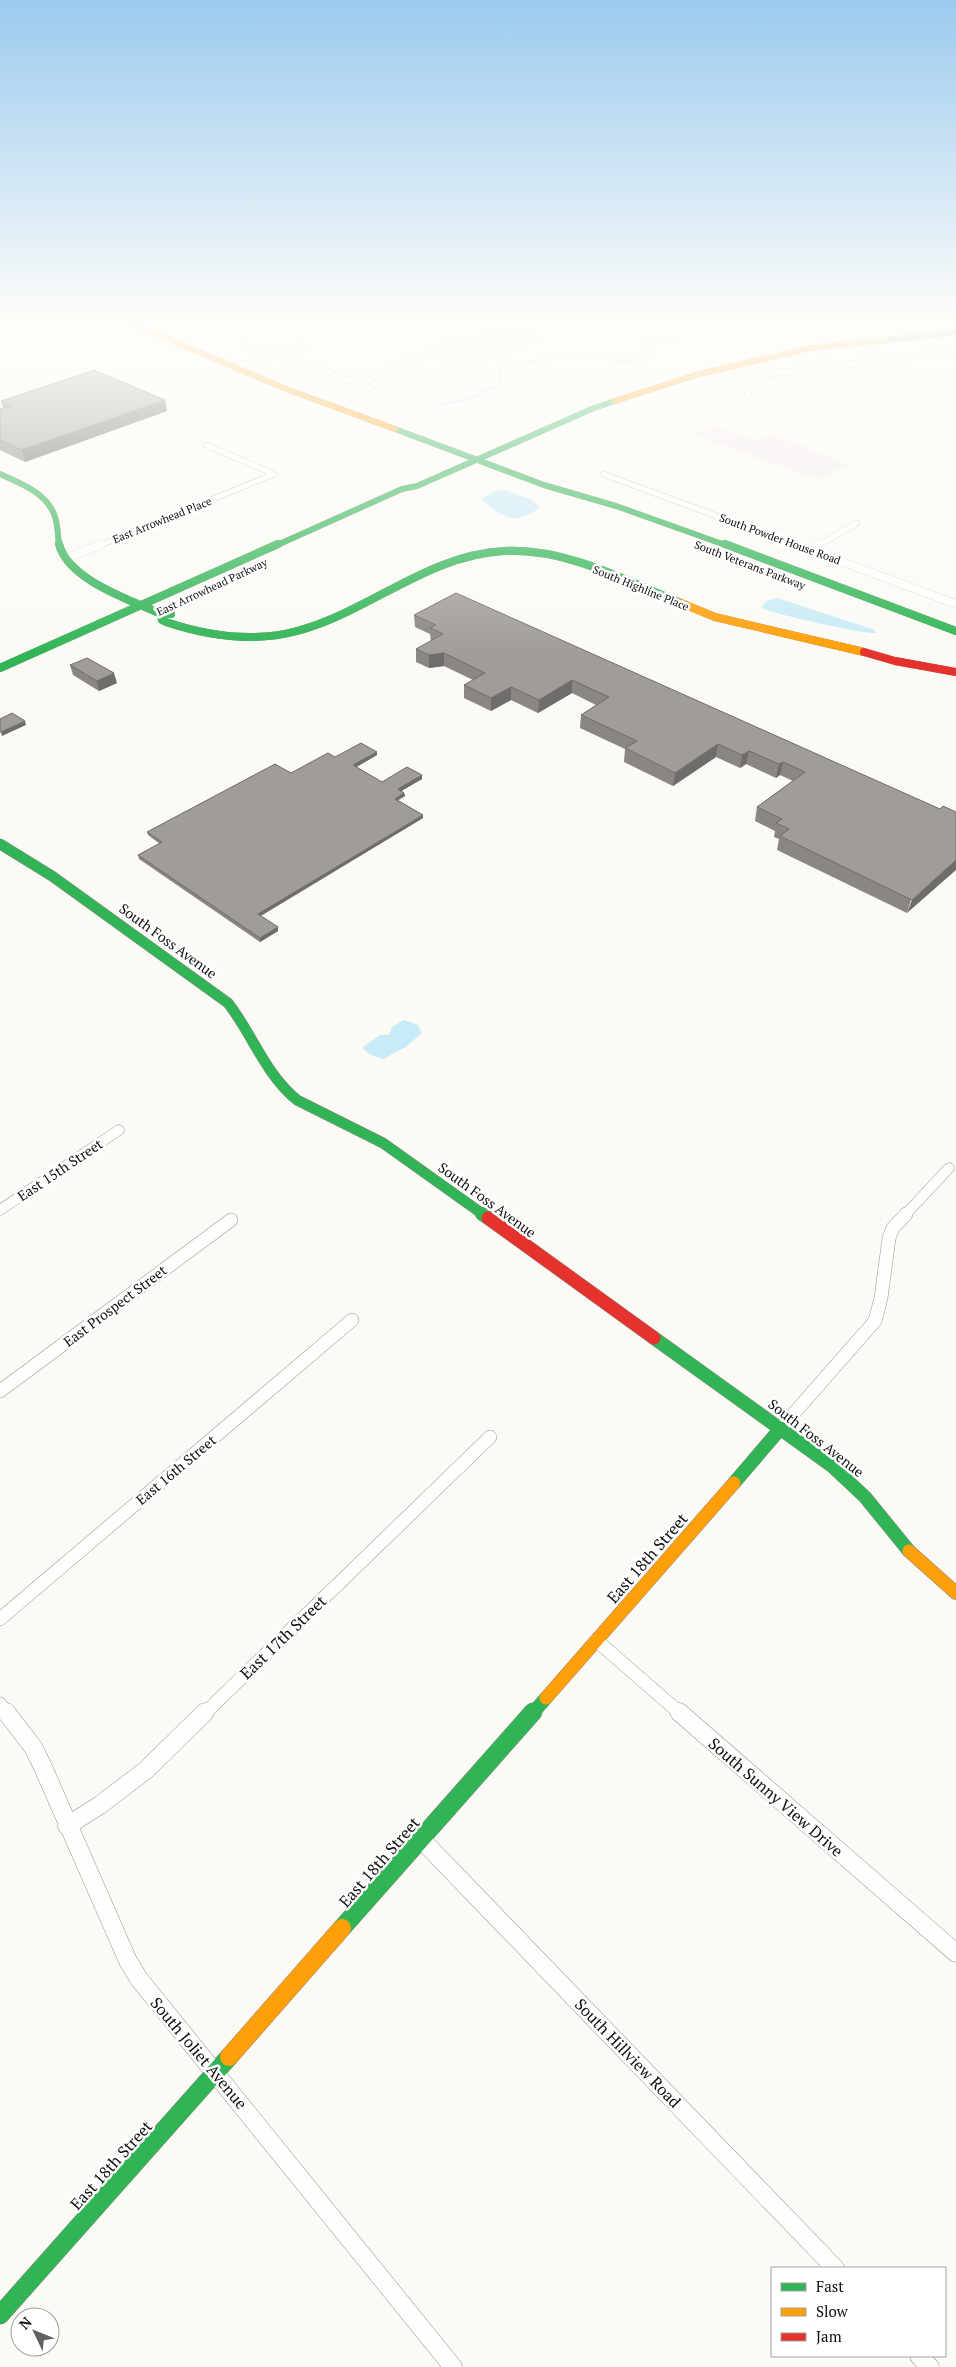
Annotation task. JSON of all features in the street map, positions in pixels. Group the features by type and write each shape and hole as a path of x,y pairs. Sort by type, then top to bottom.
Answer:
{"main road":[{"name":"South Veterans Parkway","path":"410,434 544,485 591,506 948,641"},
{"name":"East Arrowhead Parkway","path":"0,668 402,489 417,486 531,434"},
{"path":"0,474 34,491 49,503 56,516 59,547 65,559"},
{"name":"South Veterans Parkway","path":"544,485 616,506 704,536 956,631"},
{"name":"East Arrowhead Parkway","path":"248,570 417,491 417,486"},
{"name":"South Highline Place","path":"65,559 82,573 160,613 174,614 209,625 244,632 287,626 333,615 449,560 484,553 535,552 578,562 715,617 827,642 895,660 956,672"},
{"name":"East Arrowhead Parkway","path":"142,620 177,604"},
{"name":"South Foss Avenue","path":"0,844 52,876 228,1004 239,1015 264,1066 280,1086 301,1104 382,1142 781,1428 850,1480 914,1556 956,1593"},
{"name":"East 18th Street","path":"0,2315 216,2072 781,1428"}],"street":[{"name":"East Arrowhead Place","path":"65,559 274,474 206,445"},
{"name":"South Powder House Road","path":"603,474 956,604"},
{"path":"809,550 857,523"},
{"name":"East 15th Street","path":"0,1210 119,1130"},
{"path":"781,1428 875,1321 881,1298 889,1238 893,1228 949,1168"},
{"name":"East Prospect Street","path":"0,1391 231,1220"},
{"name":"East 16th Street","path":"0,1619 352,1320"},
{"name":"East 17th Street","path":"68,1826 100,1805 146,1770 490,1437"},
{"name":"South Sunny View Drive","path":"596,1640 956,1953"},
{"name":"South Joliet Avenue","path":"0,1704 36,1753 128,1961 140,1981 170,2021 216,2072 453,2367"},
{"name":"South Hillview Road","path":"421,1839 834,2267"},
{"path":"920,2357 930,2367"}],"shaded area":[{"path":"737,434 755,441 774,434 848,465 818,479 692,435"}],"water":[{"path":"505,490 532,500 540,507 523,517 516,518 502,515 481,499 495,491"},
{"path":"777,598 872,629 877,633 856,631 818,623 780,614 761,607 767,601"},
{"path":"404,1020 418,1025 422,1033 406,1047 383,1059 365,1050 363,1047 380,1035 389,1035 392,1027"}],"building":[{"path":"0,434 66,434 22,450 0,440"},
{"path":"456,593 940,809 943,806 956,812 956,860 912,900 780,836 789,829 776,823 782,819 757,807 805,772 783,762 779,764 749,751 742,755 718,744 675,773 625,748 637,741 581,715 609,697 572,680 539,700 511,687 491,698 464,685 485,673 444,653 429,655 416,649 443,634 430,628 436,625 414,615"},
{"path":"87,658 114,673 97,681 70,665"},
{"path":"12,713 25,721 0,732 0,719"},
{"path":"361,743 377,752 353,765 382,782 407,767 422,775 398,789 404,793 395,799 423,815 258,914 278,927 260,938 138,855 162,842 147,832 275,764 291,773 328,753 335,757"}],"traffic: fast":[{"path":"410,434 544,485 616,506 708,538 956,631"},
{"path":"0,668 402,489 417,486 534,434"},
{"path":"0,474 36,492 50,506 57,525 61,550 74,568 97,584 161,614 171,614"},
{"path":"161,614 162,620 166,622 202,632 240,637 278,635 297,631 339,615 407,580 454,561 478,554 504,551 527,551 573,560 681,603"},
{"path":"0,844 52,876 228,1003 269,1070 286,1091 297,1100 321,1114 359,1130 383,1143 488,1218"},
{"path":"654,1338 832,1466 865,1497 909,1551"},
{"path":"734,1483 781,1428"},
{"path":"342,1928 546,1698"},
{"path":"0,2315 229,2057"}],"traffic: slow":[{"path":"681,603 715,617 864,652"},
{"path":"546,1698 734,1483"},
{"path":"909,1551 956,1593"},
{"path":"229,2057 342,1928"}],"traffic: jam":[{"path":"864,652 895,661 956,672"},
{"path":"488,1218 654,1338"}]}
